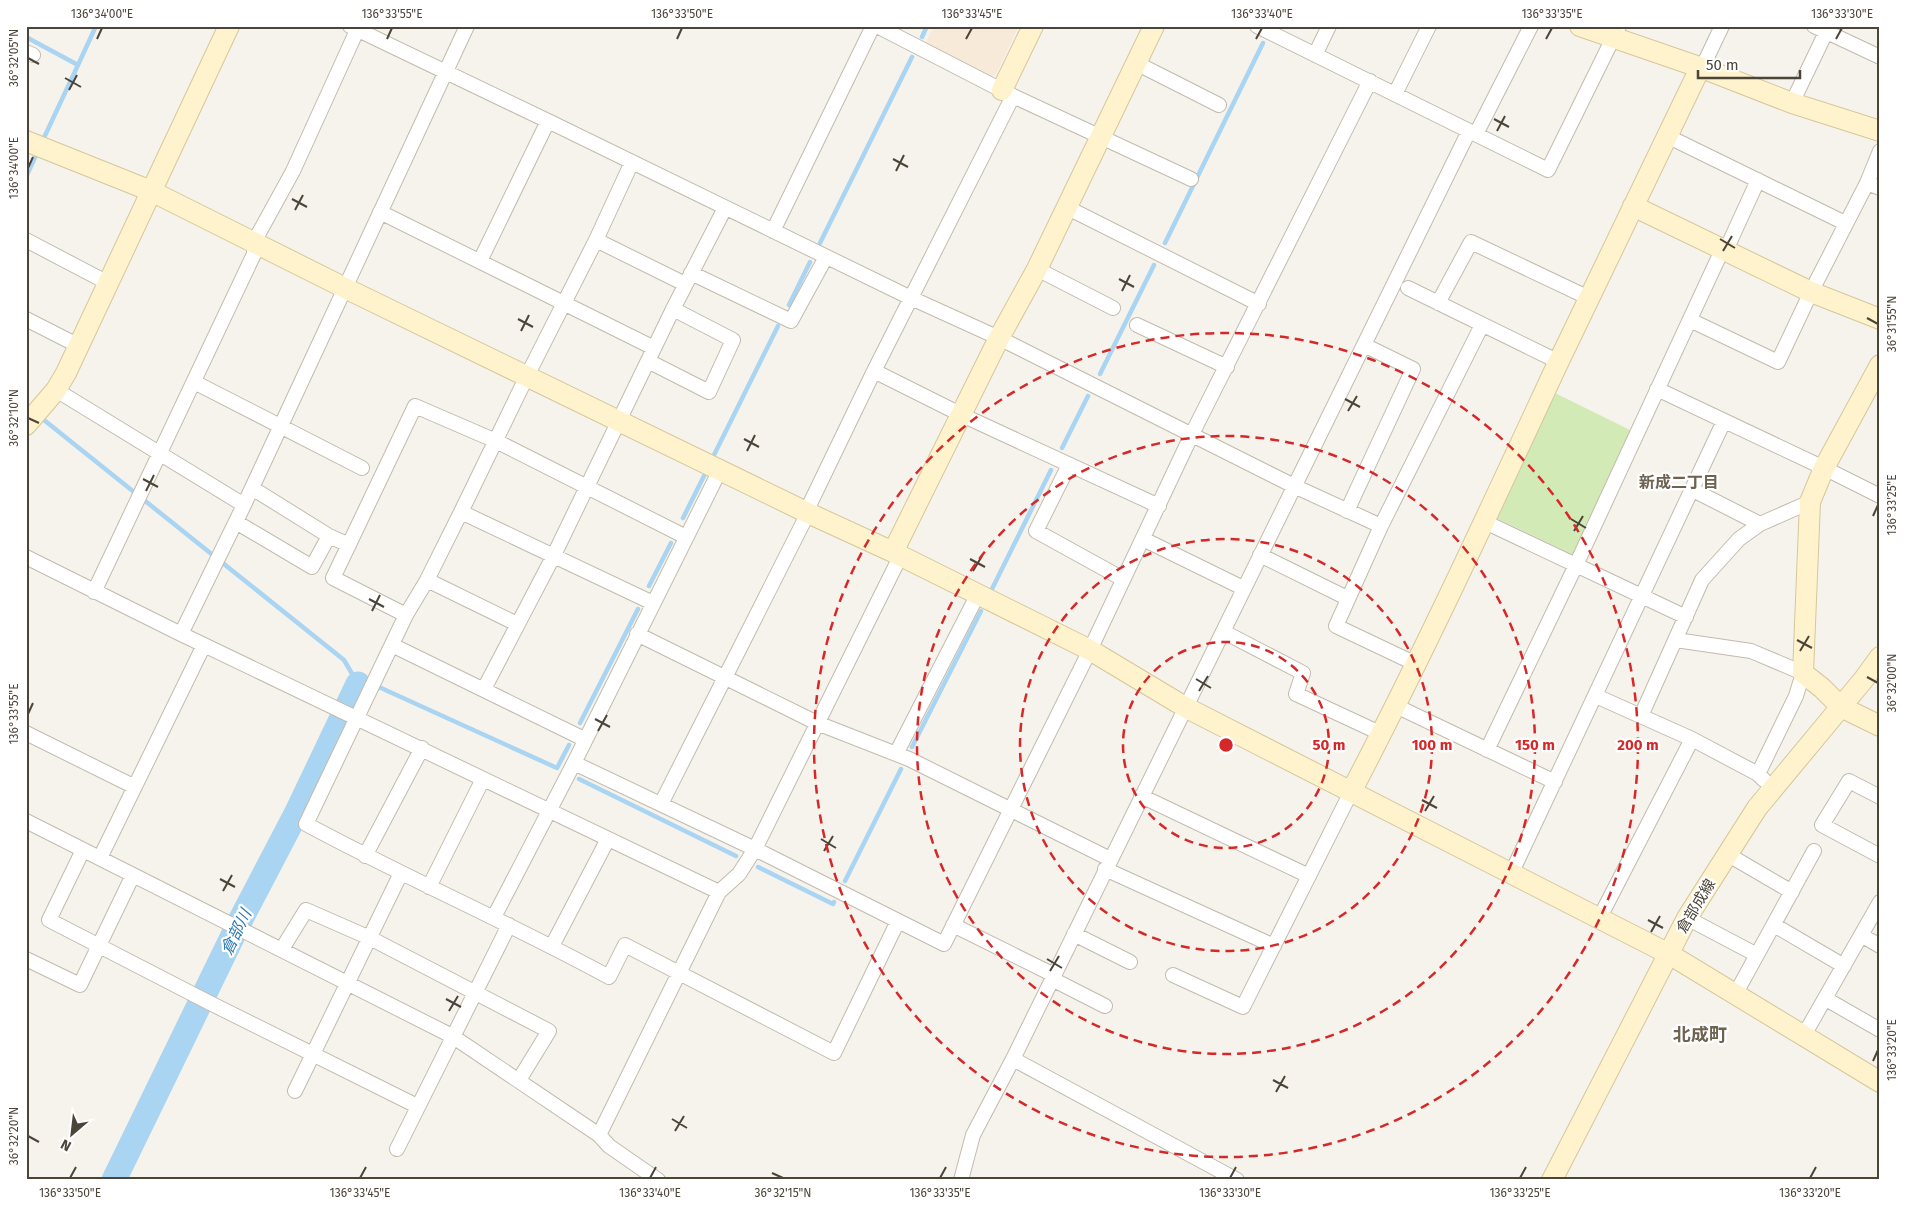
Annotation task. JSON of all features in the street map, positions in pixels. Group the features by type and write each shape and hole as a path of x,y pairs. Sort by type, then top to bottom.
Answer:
{"street":[{"path":"32,418 56,390 66,373 229,26"},
{"path":"181,634 252,488 467,26"},
{"path":"773,231 875,26 1007,93 1191,179"},
{"path":"661,804 804,521 806,512 874,370 911,298 1007,93 1033,26"},
{"path":"599,1134 719,892 739,874 756,849 999,338 1037,268 1154,26"},
{"path":"1257,26 1548,170 1616,32"},
{"path":"1315,55 1329,26"},
{"path":"1395,94 1429,26"},
{"path":"961,1180 973,1135 1013,1059 1141,796 1224,632 1243,588 1473,132 1531,26"},
{"path":"1580,26 1616,32 1701,68 1792,103 1880,131"},
{"path":"1173,975 1243,1007 1396,706 1485,522 1633,206 1722,26"},
{"path":"94,592 161,454 254,254 254,242 293,171 355,27 826,257 999,338 1294,486 1380,526"},
{"path":"1792,103 1823,28 1880,57"},
{"path":"1136,64 1219,105"},
{"path":"574,762 756,849 944,944 1090,650 1192,434 1370,81"},
{"path":"480,261 548,121"},
{"path":"1667,136 1846,222"},
{"path":"35,144 151,191 345,288 806,512 897,554 1090,650 1185,707 1669,954 1880,1082"},
{"path":"1690,320 1778,362 1880,150"},
{"path":"632,162 596,240 461,512 427,580 406,615 306,824 401,874 509,924 609,977 625,945 834,1053 898,921"},
{"path":"1487,750 1758,180"},
{"path":"1866,182 1880,188"},
{"path":"1633,206 1811,292 1880,319"},
{"path":"1066,207 1259,304"},
{"path":"484,689 552,557 673,309 725,208"},
{"path":"380,212 565,302 654,348"},
{"path":"26,240 108,283"},
{"path":"596,240 791,321 826,257"},
{"path":"1438,303 1471,242 1589,298"},
{"path":"1037,268 1113,308"},
{"path":"1408,288 1559,362"},
{"path":"648,361 709,392 733,340 673,309"},
{"path":"26,318 79,346"},
{"path":"1137,325 1227,367"},
{"path":"1416,664 1336,626 1380,526 1482,325"},
{"path":"1347,510 1413,369 1364,345"},
{"path":"1758,774 1796,696 1803,673 1810,502 1824,468 1880,365"},
{"path":"874,370 962,415 1159,506"},
{"path":"194,382 362,468"},
{"path":"1657,389 1880,496"},
{"path":"56,390 244,505"},
{"path":"406,615 333,578 415,406 496,441 686,537"},
{"path":"1511,874 1724,421"},
{"path":"1069,465 1036,531 1123,579"},
{"path":"494,917 720,470"},
{"path":"252,488 330,536 349,545"},
{"path":"1693,490 1760,524"},
{"path":"1641,716 1702,580 1739,539 1760,524 1810,502"},
{"path":"461,512 552,557 653,603"},
{"path":"236,522 312,567 330,536"},
{"path":"1485,522 1686,617"},
{"path":"1143,539 1243,588"},
{"path":"1260,555 1347,598"},
{"path":"26,557 94,592 719,892"},
{"path":"427,580 517,624"},
{"path":"896,754 978,594"},
{"path":"1224,632 1303,673 1296,694 1382,734"},
{"path":"637,634 816,723 896,754 1012,809 1108,864 1274,946"},
{"path":"1676,640 1751,651 1803,673 1841,707 1880,726"},
{"path":"100,858 204,645"},
{"path":"392,645 584,740"},
{"name":"倉部成線","path":"1552,1180 1687,918 1727,854 1757,808 1880,657"},
{"path":"1596,696 1692,739 1758,774 1773,789"},
{"path":"1396,706 1555,782"},
{"path":"26,733 135,787"},
{"path":"1600,918 1692,739"},
{"path":"365,856 422,748"},
{"path":"429,887 484,779"},
{"path":"1880,797 1849,781 1822,826 1880,856"},
{"path":"1141,796 1309,876"},
{"path":"26,821 452,1036 599,1134 609,1146 658,1180"},
{"path":"552,946 608,840"},
{"path":"83,850 49,920 417,1106"},
{"path":"1736,993 1814,851"},
{"path":"1727,854 1792,892"},
{"path":"295,1091 401,874"},
{"path":"26,959 80,985 133,875"},
{"path":"1804,1036 1880,902"},
{"path":"282,949 306,910 370,938 549,1032 519,1080"},
{"path":"1687,918 1757,955"},
{"path":"397,1149 509,924"},
{"path":"953,925 1105,1006"},
{"path":"1774,925 1844,966"},
{"path":"1074,934 1130,962"},
{"path":"1862,935 1880,946"},
{"path":"1826,999 1880,1030"},
{"path":"1013,1059 1237,1180"}],"shaded area":[{"path":"934,26 1019,26 996,74 991,77 925,44"}],"green space":[{"path":"1553,392 1632,431 1574,555 1494,517"}],"waterway":[{"name":"倉部川","path":"78,65 96,26"},
{"path":"922,37 927,26"},
{"path":"26,37 78,65 42,142"},
{"path":"1165,243 1263,43"},
{"path":"820,243 912,57"},
{"path":"26,177 38,151"},
{"path":"789,305 810,262"},
{"path":"1100,374 1154,265"},
{"path":"712,459 778,326"},
{"path":"1062,448 1088,396"},
{"path":"39,416 344,660 358,684 381,688 557,768 569,745"},
{"path":"992,589 1051,470"},
{"path":"683,518 704,476"},
{"path":"649,586 671,543"},
{"path":"580,723 638,609"},
{"path":"912,747 981,611"},
{"name":"倉部川","path":"114,1180 241,919 297,812 358,684"},
{"path":"845,881 901,769"},
{"path":"579,779 736,856"},
{"path":"758,867 833,904 834,902"}],"district":[{"name":"新成二丁目","path":"1679,482"},
{"name":"北成町","path":"1700,1035"}]}
